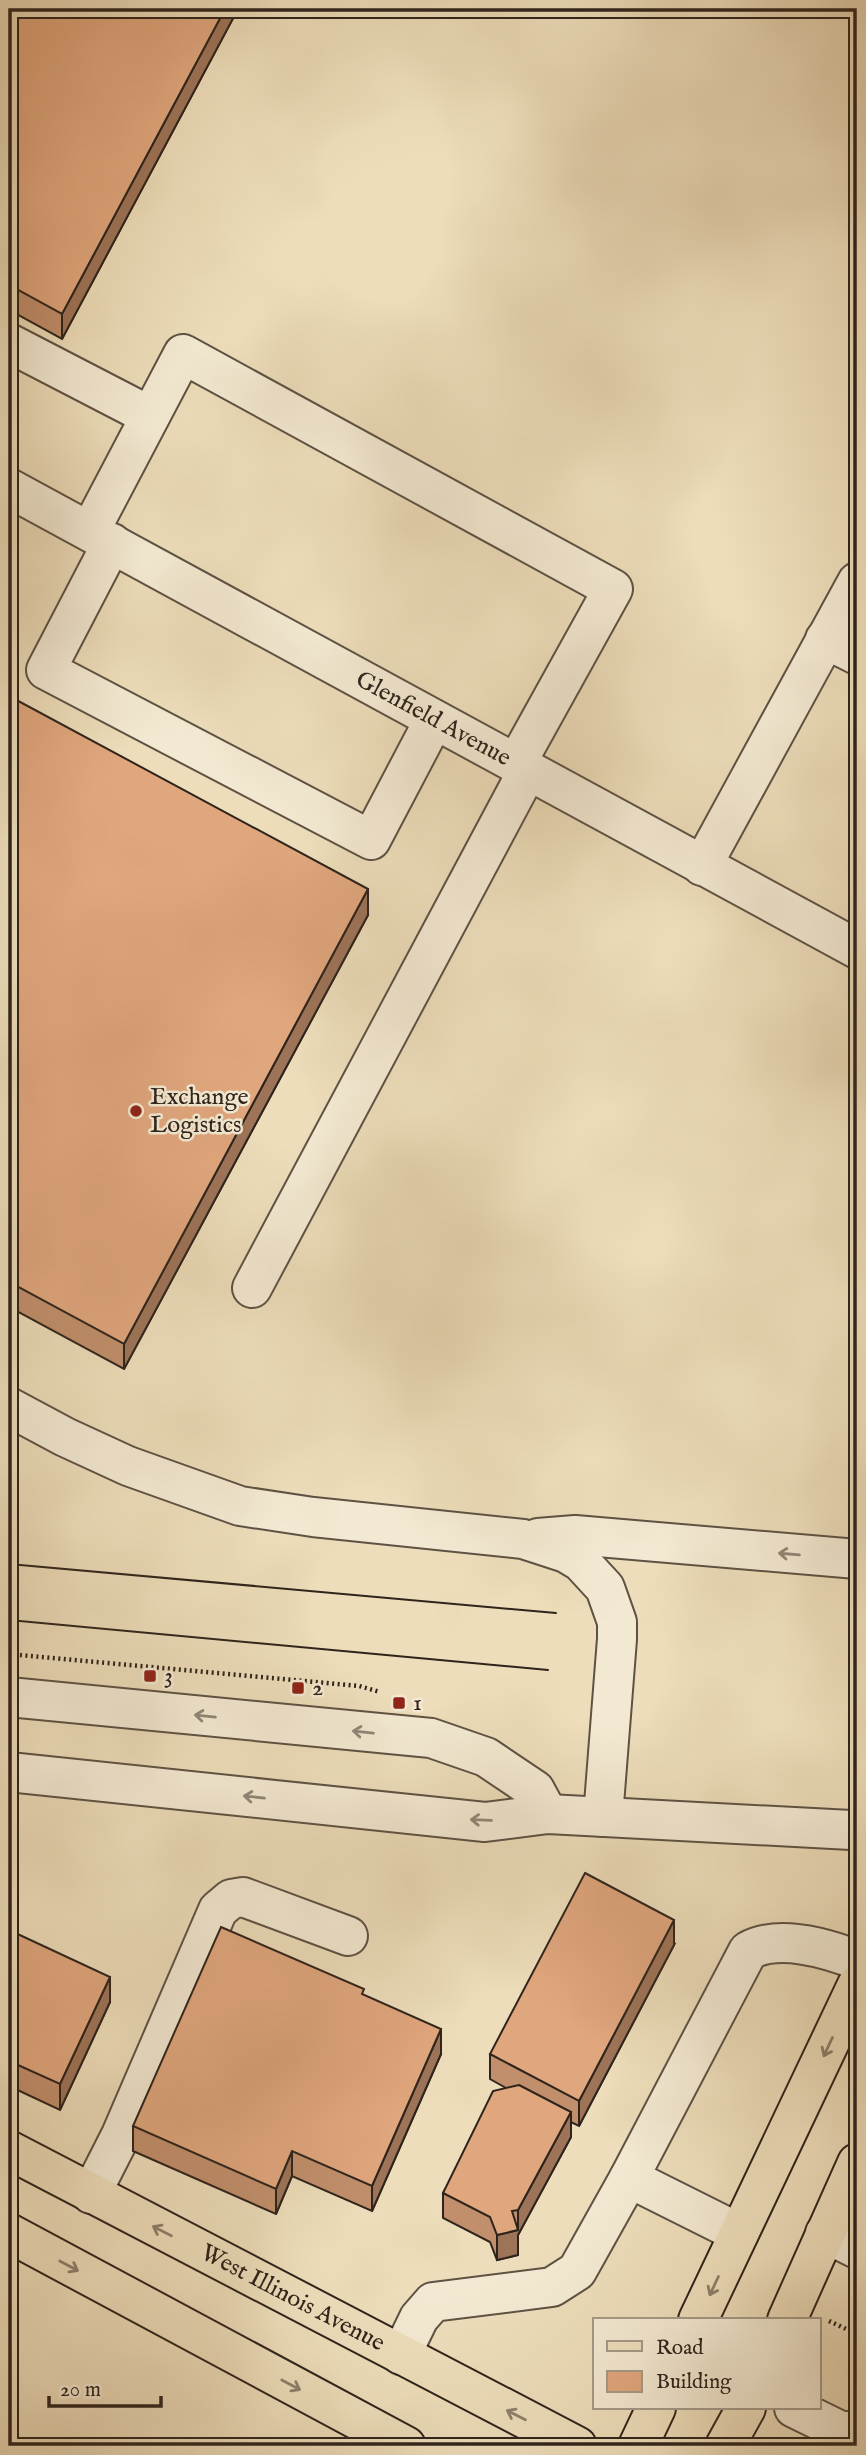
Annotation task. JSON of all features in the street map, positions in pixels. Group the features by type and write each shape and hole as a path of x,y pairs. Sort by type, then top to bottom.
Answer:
{"main road":[{"path":"699,2318 857,1985"},
{"name":"West Illinois Avenue","path":"9,2150 576,2446"},
{"path":"804,2318 841,2241 857,2164"},
{"path":"9,2233 406,2446"},
{"path":"638,2446 655,2410"},
{"path":"725,2446 745,2410"}],"street":[{"path":"9,343 150,416"},
{"path":"252,1288 613,589 183,354 150,416 46,670 371,840 434,720"},
{"name":"Glenfield Avenue","path":"9,488 857,949"},
{"path":"702,866 841,647 857,582"},
{"path":"9,1407 128,1466 240,1506 313,1517 523,1539 575,1535 857,1559"},
{"path":"523,1539 566,1553 581,1562 605,1588 612,1604 617,1622 617,1639 603,1817"},
{"path":"9,1697 431,1738 486,1757 535,1790 548,1814"},
{"path":"9,1772 485,1822 548,1814 857,1832"},
{"path":"91,2194 121,2134 218,1910 231,1899 243,1897 348,1936"},
{"path":"401,2355 419,2318 433,2302 552,2287 577,2271 748,1951 761,1944 822,1947 857,1959"},
{"path":"629,2178 739,2233"},
{"path":"798,2410 841,2431 857,2431"}],"path":[{"path":"9,1654 359,1686 391,1696"},
{"path":"820,2323 857,2333"}],"building":[{"path":"9,9 225,9 62,314 9,285"},
{"name":"Exchange Logistics","path":"9,696 368,889 124,1344 9,1282"},
{"path":"585,1873 674,1920 579,2101 490,2054"},
{"path":"221,1927 364,1989 362,1994 441,2029 372,2186 292,2151 276,2189 133,2126"},
{"path":"9,1930 110,1977 60,2084 9,2061"},
{"path":"519,2085 571,2112 518,2210 512,2211 518,2230 497,2235 490,2217 443,2193 493,2091"}],"tram line":[{"path":"9,1564 556,1613"},
{"path":"9,1620 548,1670"}],"place":[{"name":"Exchange Logistics","path":"136,1111"},
{"name":"3","path":"150,1676"},
{"name":"2","path":"298,1688"},
{"name":"1","path":"399,1703"}]}
